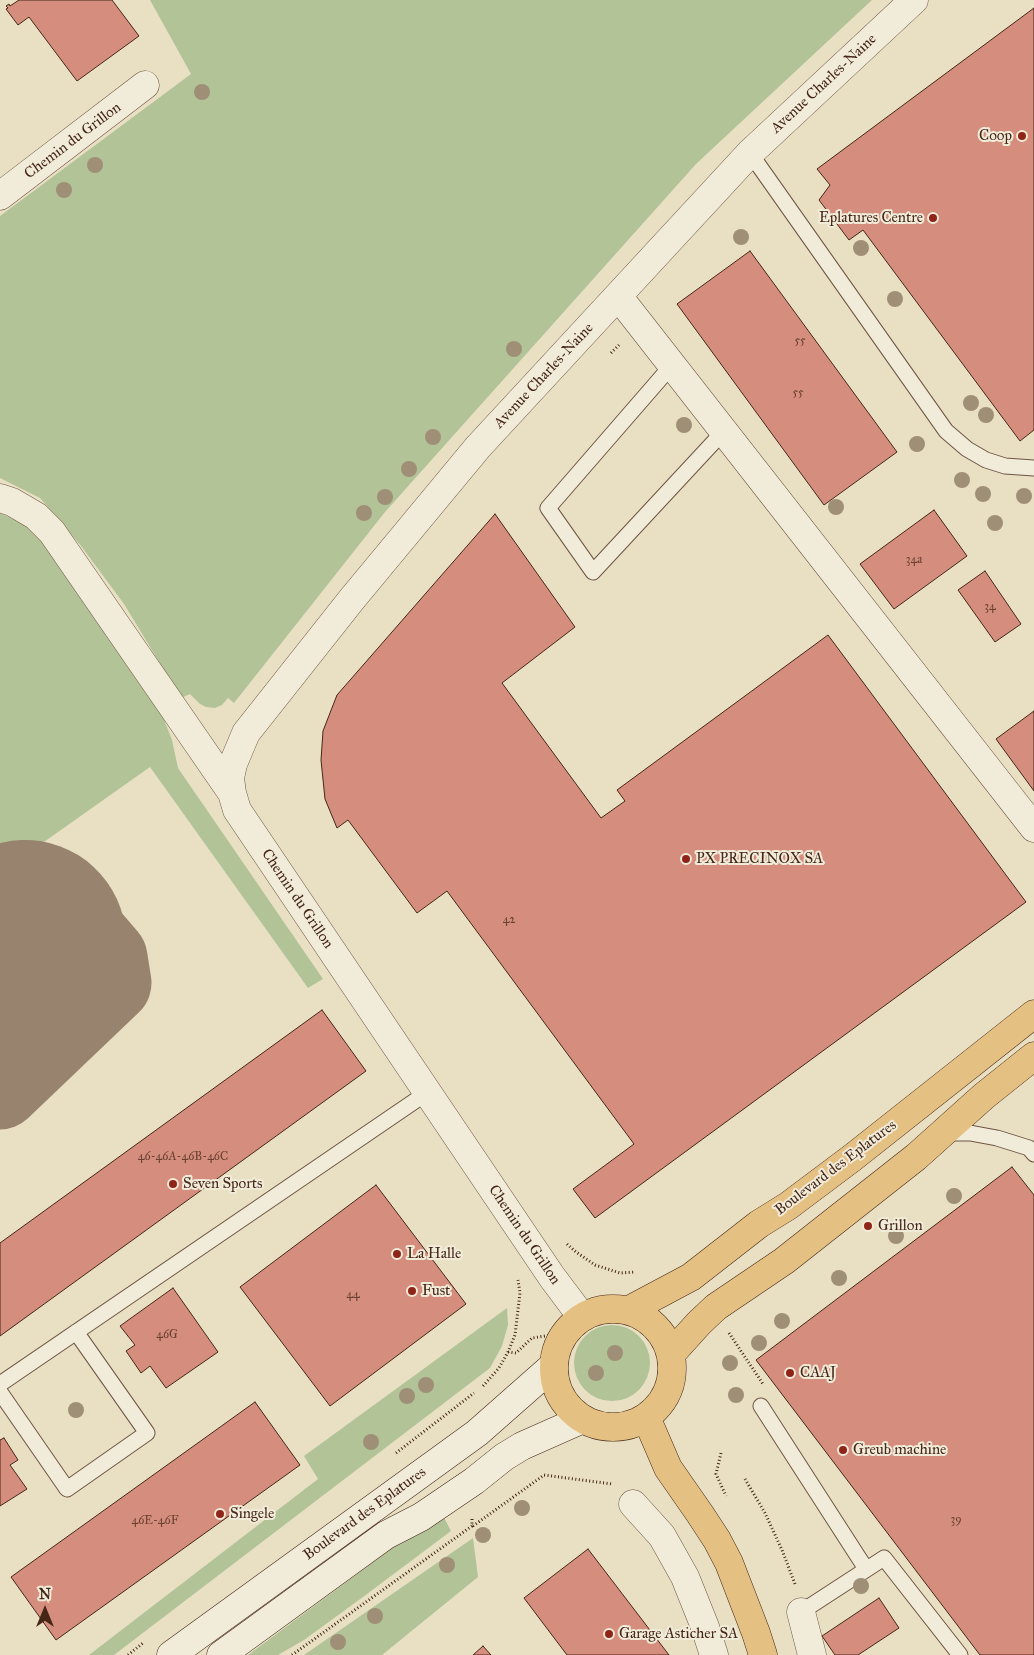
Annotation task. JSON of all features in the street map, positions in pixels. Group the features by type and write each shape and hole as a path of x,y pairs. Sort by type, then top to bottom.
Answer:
{"main road":[{"name":"Boulevard des Eplatures","path":"629,1310 691,1277 758,1224 788,1206 852,1158 1034,1014"},
{"path":"671,1354 698,1323 716,1307 784,1261 916,1157 984,1096 1034,1056"},
{"path":"605,1308 629,1310 651,1322 667,1342 671,1354 672,1378 663,1400 646,1417 620,1427 606,1427 594,1424 583,1419 568,1407 558,1391 554,1379 553,1366 558,1343 564,1333 582,1316 605,1308"},
{"path":"646,1417 668,1468 717,1540 737,1581 763,1655"}],"street":[{"name":"Avenue Charles-Naine","path":"232,793 230,778 233,764 246,733 346,606 478,447 750,153 914,0"},
{"name":"Chemin du Grillon","path":"0,196 146,85"},
{"path":"618,296 1034,828"},
{"name":"Chemin du Grillon","path":"0,498 12,502 36,516 52,532 232,793 237,810 552,1277 582,1316"},
{"name":"Boulevard des Eplatures","path":"171,1655 477,1433 553,1366"},
{"name":"Boulevard des Eplatures","path":"221,1655 386,1535 421,1517 522,1446 583,1419"},
{"path":"634,1504 662,1536 685,1577 714,1655"},
{"path":"801,1612 812,1655"}],"lane":[{"path":"750,153 946,431 966,449 986,460 1005,466 1034,468"},
{"path":"672,364 548,508 593,572 724,431"},
{"path":"0,1384 428,1092"},
{"path":"941,1133 970,1133 997,1138 1028,1148 1034,1154"},
{"path":"0,1392 67,1489 147,1433 76,1332"},
{"path":"761,1406 866,1569"},
{"path":"801,1612 884,1558 960,1655"}],"path":[{"path":"565,1242 595,1265 620,1273 638,1271"},
{"path":"508,1352 515,1335 518,1314 520,1293 516,1275"},
{"path":"725,1326 763,1384 752,1392 761,1406"},
{"path":"292,1655 544,1475 615,1484"},
{"path":"745,1479 765,1513 782,1550 797,1589 801,1612"},
{"path":"472,1526 474,1481"}],"green space":[{"path":"150,0 872,0 696,164 385,512 234,703 228,698 222,705 215,708 200,704 190,694 181,698 124,604 81,546 40,498 0,478 0,216 191,74"},
{"path":"0,513 39,532 161,712 172,740 178,768 323,979 308,988 150,767 0,873"},
{"path":"507,1308 508,1325 502,1346 490,1368 114,1655 89,1655 318,1479 304,1456"},
{"path":"612,1325 626,1328 639,1336 647,1349 650,1363 647,1377 639,1390 626,1398 612,1401 598,1398 585,1390 577,1377 574,1363 577,1349 585,1336 598,1328"},
{"path":"441,1512 451,1531 363,1597 304,1640 278,1655 248,1655"},
{"path":"473,1538 478,1577 382,1655 304,1655"}],"building":[{"path":"19,0 112,0 139,36 77,81 29,17 18,25 6,9 8,8 6,6 9,4 10,6"},
{"name":"Eplatures Centre","path":"1034,8 1034,430 1020,441 863,230 849,240 819,200 830,185 817,169"},
{"path":"750,251 897,452 824,505 677,304"},
{"path":"934,510 967,556 894,609 860,564"},
{"name":"PX PRECINOX SA","path":"495,514 575,627 502,683 601,818 625,801 617,790 828,635 1026,902 595,1218 573,1189 634,1144 447,891 417,913 348,820 337,828 325,799 321,760 323,731 337,695"},
{"path":"985,571 1021,624 995,642 958,590"},
{"path":"1034,711 1034,791 996,739"},
{"path":"322,1010 366,1071 0,1336 0,1243"},
{"path":"1012,1167 1034,1195 1034,1655 980,1655 756,1360"},
{"path":"376,1185 466,1304 330,1406 240,1287"},
{"path":"173,1288 218,1352 166,1388 150,1366 141,1373 126,1351 135,1345 120,1326"},
{"path":"255,1402 300,1465 56,1640 11,1577"},
{"path":"4,1438 18,1460 10,1465 27,1489 0,1506 0,1440"},
{"path":"588,1549 669,1655 567,1655 524,1598"},
{"path":"879,1598 899,1628 858,1655 835,1655 822,1636"},
{"path":"483,1646 491,1655 473,1655"}],"taxiway":[{"path":"0,1089 111,983 107,958 76,922 25,941"}],"runway":[{"path":"0,959 25,941"}],"place":[{"name":"Coop","path":"1022,136"},
{"name":"Eplatures Centre","path":"933,218"},
{"name":"PX PRECINOX SA","path":"686,859"},
{"name":"Seven Sports","path":"173,1184"},
{"name":"Grillon","path":"868,1226"},
{"name":"La Halle","path":"397,1254"},
{"name":"Fust","path":"412,1291"},
{"name":"CAAJ","path":"790,1373"},
{"name":"Greub machine","path":"843,1450"},
{"name":"Singele","path":"220,1514"},
{"name":"Garage Asticher SA","path":"609,1634"}]}
